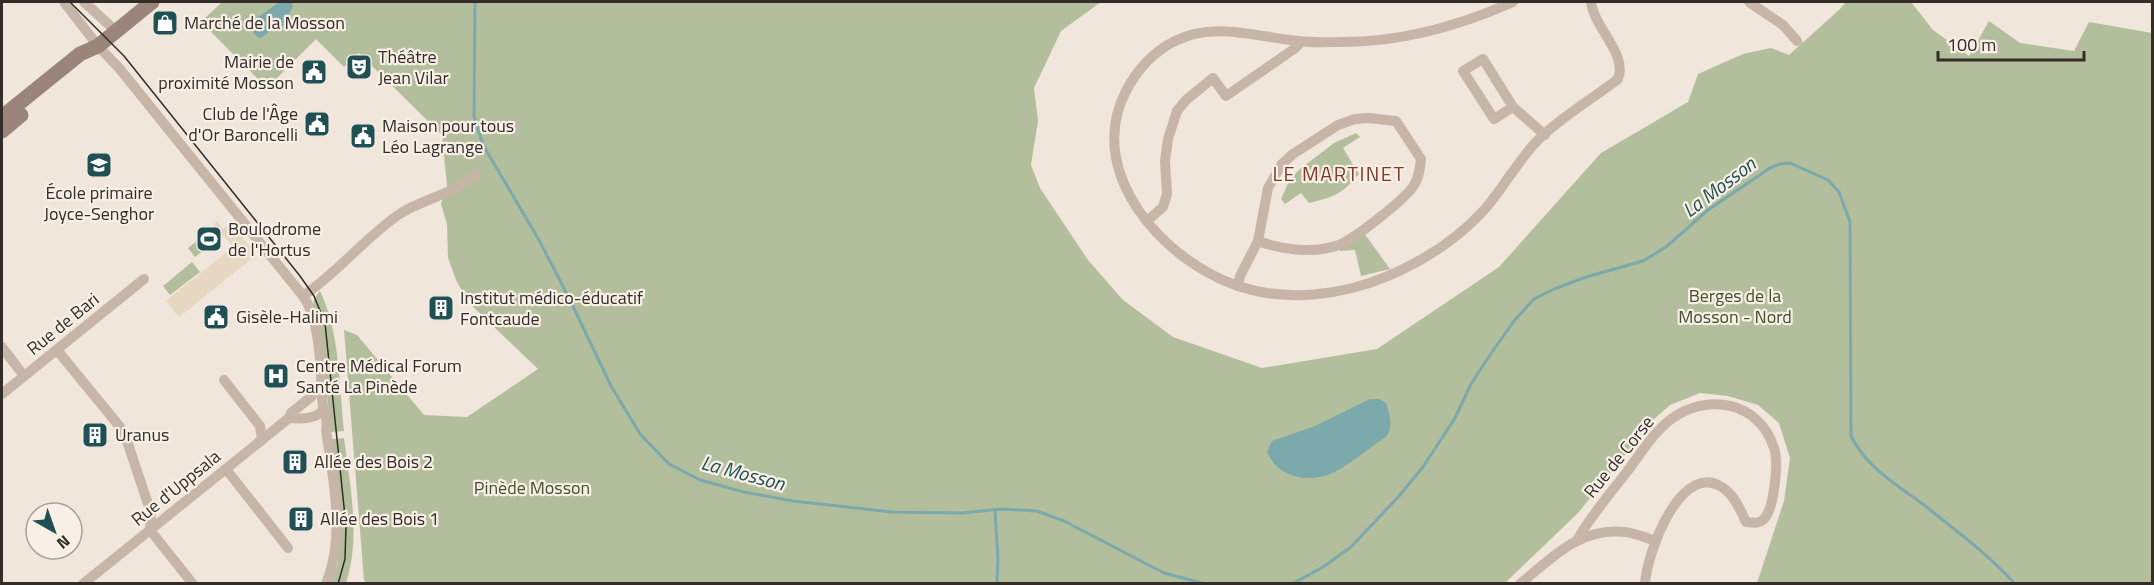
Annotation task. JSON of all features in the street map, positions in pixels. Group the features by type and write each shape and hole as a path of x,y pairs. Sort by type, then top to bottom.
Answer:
{"street":[{"path":"64,2 98,46 120,68 303,296 316,326 323,387 315,403 304,411 326,430"},
{"path":"84,2 117,31"},
{"path":"2,117 80,54 98,46 152,2"},
{"path":"1513,2 1483,15 1427,33 1369,41 1301,42 1238,32 1206,32 1177,40 1161,49 1138,72 1121,102 1116,117 1115,156 1128,193 1147,221 1174,250 1207,271 1238,286 1281,294 1311,295 1360,286 1405,268 1435,251 1473,221 1516,166 1545,135 1573,111 1618,79 1621,73 1618,58 1594,18 1591,2"},
{"path":"1749,2 1784,25 1797,41"},
{"path":"1147,221 1163,207 1167,194 1165,167 1168,139 1177,111 1186,100 1213,78 1226,96 1301,42"},
{"path":"2,131 87,62 98,46"},
{"path":"1513,107 1494,119 1463,71 1483,59 1513,107 1545,135"},
{"path":"1238,286 1240,276 1258,241 1268,188 1282,164 1328,130 1355,119 1396,121 1421,159 1419,174 1414,185 1392,208 1340,245 1300,250 1276,248 1258,241"},
{"path":"303,296 399,215 424,201 457,189 476,174"},
{"name":"Rue de Bari","path":"2,394 144,279"},
{"path":"2,347 24,376"},
{"path":"57,350 123,433 151,513 150,530 193,584"},
{"path":"224,380 260,426 262,440"},
{"path":"289,418 320,415 315,403"},
{"path":"315,403 327,420 326,430 336,513 336,540 331,571 326,584"},
{"name":"Rue d'Uppsala","path":"88,582 289,418 291,413 315,403"},
{"name":"Rue de Corse","path":"1520,584 1564,547 1578,539 1589,520 1654,436 1684,411 1697,405 1725,404 1742,410 1757,420 1770,437 1777,464 1773,494 1765,518 1757,523 1746,522 1736,501 1727,490 1713,483 1700,483 1684,494 1667,514 1656,541"},
{"path":"226,469 288,548"},
{"path":"1578,539 1605,532 1625,532 1656,541 1645,584"}],"green space":[{"path":"222,2 1101,2 1061,31 1034,88 1038,121 1031,165 1040,188 1088,260 1123,300 1173,337 1262,368 1377,349 1499,267 1601,153 1688,102 1698,74 1743,54 1771,48 1789,55 1846,2 1911,2 1933,30 1969,56 1989,21 2020,43 2074,51 2089,22 2152,33 2152,583 1757,583 1784,501 1790,458 1779,423 1758,405 1728,396 1700,393 1670,405 1653,420 1578,513 1505,583 366,583 344,330 357,335 424,415 467,417 538,369 468,302 456,280 448,258 447,224 441,204 447,186 442,135 359,53 344,67 316,39 267,88 201,22"},
{"path":"1356,133 1360,137 1343,148 1359,174 1353,181 1337,194 1325,199 1309,203 1301,193 1285,204 1281,199 1290,179 1300,169 1334,143"},
{"name":"Boulodrome de l'Hortus","path":"216,226 223,235 195,257 188,248"},
{"path":"1364,233 1390,269 1361,276 1355,250 1340,251 1340,248"},
{"path":"192,262 200,272 170,295 163,286"},
{"path":"320,291 327,307 335,341 344,431 331,432 320,330 313,306 314,299"},
{"path":"344,438 353,511 353,548 346,583 331,584 338,563 332,439"}],"shaded area":[{"path":"217,221 223,229 231,223 256,255 179,317 166,301 233,247 214,224"}],"water":[{"path":"291,2 293,5 285,25 261,38 257,37 252,31 254,20 278,3"},
{"path":"1370,399 1379,399 1386,403 1390,420 1389,432 1387,436 1345,466 1323,476 1304,478 1286,473 1272,461 1267,452 1272,441 1315,426"}],"waterway":[{"name":"La Mosson","path":"475,2 474,116 483,145 539,240 611,386 640,434 669,464 700,480 744,492 793,501 892,512 962,513 1001,509 1037,511 1064,521 1164,573 1205,584"},
{"name":"La Mosson","path":"1292,584 1323,567 1351,547 1399,496 1423,467 1455,418 1471,384 1492,352 1514,321 1534,299 1586,277 1643,261 1666,247 1708,210 1770,168 1790,163 1828,180 1839,192 1850,222 1851,436 1857,447 1874,466 1971,543 2015,584"},
{"path":"995,511 997,584"}],"tram line":[{"path":"70,2 124,56 314,296 325,323 346,526 345,559 338,584"}],"place":[{"name":"Marché de la Mosson","path":"165,23"},
{"name":"Théâtre Jean Vilar","path":"359,67"},
{"name":"Mairie de proximité Mosson","path":"314,72"},
{"name":"Club de l'Âge d'Or Baroncelli","path":"317,124"},
{"name":"Maison pour tous Léo Lagrange","path":"363,136"},
{"name":"École primaire Joyce-Senghor","path":"99,165"},
{"name":"Boulodrome de l'Hortus","path":"209,239"},
{"name":"Institut médico-éducatif Fontcaude","path":"441,308"},
{"name":"Gisèle-Halimi","path":"216,317"},
{"name":"Centre Médical Forum Santé La Pinède","path":"276,376"},
{"name":"Uranus","path":"95,435"},
{"name":"Allée des Bois 2","path":"295,462"},
{"name":"Allée des Bois 1","path":"301,519"}],"district":[{"name":"LE MARTINET","path":"1339,174"}],"park label":[{"name":"Berges de la Mosson - Nord","path":"1735,306"},
{"name":"Pinède Mosson","path":"532,488"}]}
